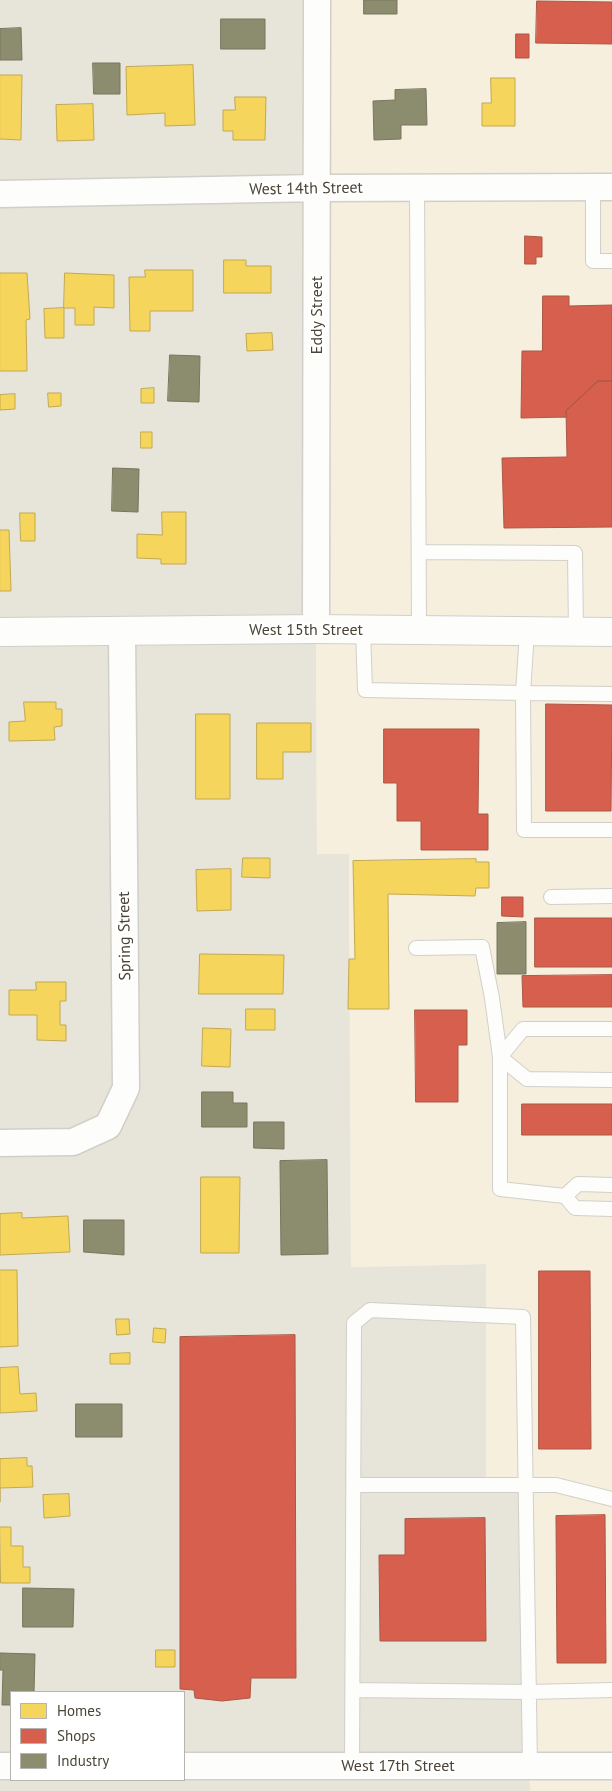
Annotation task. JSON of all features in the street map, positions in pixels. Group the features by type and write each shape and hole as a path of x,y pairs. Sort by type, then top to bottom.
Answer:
{"street":[{"name":"Eddy Street","path":"316,629 317,0"},
{"name":"West 14th Street","path":"0,194 317,188 602,188"},
{"name":"West 15th Street","path":"0,632 316,629 612,632"},
{"name":"Spring Street","path":"0,1143 73,1142 108,1126 126,1088 122,631"},
{"name":"West 17th Street","path":"185,1766 612,1766"}],"lane":[{"path":"417,188 419,630"},
{"path":"602,188 593,261 612,261"},
{"path":"419,552 575,553 576,632"},
{"path":"363,630 365,690 612,694"},
{"path":"527,631 523,693 524,830 612,830"},
{"path":"551,897 612,896"},
{"path":"416,948 482,948 492,998 500,1057 500,1189 565,1196 575,1208 612,1209"},
{"path":"500,1057 523,1029 612,1029"},
{"path":"500,1057 527,1079 612,1080"},
{"path":"565,1196 578,1184 612,1185"},
{"path":"352,1766 354,1323 370,1310 523,1318 530,1766"},
{"path":"354,1486 556,1485 612,1499"},
{"path":"353,1690 529,1692 612,1690"}],"shaded area":[{"path":"0,0 317,0 317,853 349,854 351,1267 486,1264 486,1476 529,1477 530,1791 0,1791"},
{"path":"317,0 612,0 612,1791 530,1791 528,1477 486,1477 486,1264 351,1267 349,854 317,854"}],"building: Homes":[{"path":"193,65 195,125 165,126 165,113 127,115 126,67"},
{"path":"0,75 22,75 21,140 0,139"},
{"path":"491,78 515,78 515,126 482,126 482,103 491,103"},
{"path":"235,97 266,97 265,140 233,140 233,131 223,131 223,110 235,110"},
{"path":"93,104 94,140 57,141 56,105"},
{"path":"224,260 246,260 246,266 271,266 271,293 224,293"},
{"path":"145,270 193,270 193,311 150,311 150,331 130,331 129,277 145,277"},
{"path":"0,273 27,273 30,319 26,320 27,371 0,371"},
{"path":"65,273 114,275 114,308 94,307 94,325 75,325 75,308 64,308"},
{"path":"64,308 64,338 45,338 44,309"},
{"path":"272,333 273,350 247,351 246,334"},
{"path":"154,388 154,403 141,403 141,389"},
{"path":"48,393 61,393 61,406 49,407"},
{"path":"15,394 15,409 0,410 0,395"},
{"path":"141,432 152,432 152,448 141,448"},
{"path":"162,512 186,512 186,564 161,564 161,559 137,558 137,534 162,535"},
{"path":"20,513 35,513 35,541 21,541"},
{"path":"0,530 9,530 11,591 0,591"},
{"path":"24,702 56,702 56,709 62,709 62,726 54,727 55,740 9,741 9,722 25,721"},
{"path":"196,714 230,714 230,799 196,799"},
{"path":"257,723 311,723 311,752 283,752 283,779 257,779"},
{"path":"243,858 270,858 270,878 242,877"},
{"path":"476,859 476,862 489,862 489,888 476,888 475,896 388,894 389,1009 348,1009 349,959 355,959 353,861"},
{"path":"231,869 231,910 197,911 196,870"},
{"path":"200,954 284,955 283,994 199,994"},
{"path":"36,982 66,982 66,1001 60,1001 60,1025 66,1025 66,1041 37,1040 37,1015 9,1015 9,990 36,990"},
{"path":"246,1009 275,1009 275,1030 246,1030"},
{"path":"203,1028 231,1029 230,1067 202,1066"},
{"path":"201,1177 240,1177 239,1253 201,1253"},
{"path":"22,1213 22,1218 68,1216 70,1252 0,1255 0,1214"},
{"path":"0,1270 17,1270 18,1346 0,1347"},
{"path":"116,1319 129,1319 130,1334 117,1335"},
{"path":"154,1328 166,1329 165,1343 153,1342"},
{"path":"130,1353 130,1364 110,1364 110,1354"},
{"path":"18,1367 20,1394 36,1393 37,1411 0,1413 0,1368"},
{"path":"27,1458 27,1466 32,1466 33,1487 0,1488 0,1459"},
{"path":"69,1494 70,1516 44,1518 43,1495"},
{"path":"0,1527 11,1527 11,1546 23,1546 23,1567 30,1567 30,1583 1,1583"},
{"path":"156,1650 175,1650 175,1667 156,1667"}],"building: Shops":[{"path":"537,1 612,2 612,44 536,43"},
{"path":"516,34 529,34 529,58 516,58"},
{"path":"525,236 542,237 542,257 536,257 536,264 525,264"},
{"path":"543,296 569,296 569,306 612,305 612,381 598,381 566,411 567,417 521,418 522,351 542,351"},
{"path":"598,381 612,381 612,527 504,528 502,458 567,457 566,411"},
{"path":"546,704 612,705 611,811 546,811"},
{"path":"384,729 479,729 478,814 488,814 488,850 421,850 421,821 397,821 397,783 384,783"},
{"path":"502,897 523,897 523,917 502,916"},
{"path":"535,918 612,918 612,967 535,967"},
{"path":"612,975 612,1007 523,1007 522,976"},
{"path":"415,1010 467,1010 467,1045 458,1045 458,1102 416,1102"},
{"path":"522,1104 612,1104 612,1135 522,1135"},
{"path":"539,1271 590,1271 591,1449 539,1449"},
{"path":"295,1335 296,1678 251,1678 250,1698 222,1701 195,1698 194,1690 180,1689 180,1337"},
{"path":"605,1515 606,1663 557,1663 556,1516"},
{"path":"485,1518 486,1641 380,1641 379,1555 405,1555 405,1519"}],"building: Industry":[{"path":"364,0 397,0 397,14 364,14"},
{"path":"221,19 265,19 265,49 221,49"},
{"path":"21,28 22,60 0,60 0,29"},
{"path":"93,63 120,63 120,94 94,94"},
{"path":"426,89 427,125 401,125 401,139 374,140 373,101 395,100 395,90"},
{"path":"170,355 200,356 199,402 168,401"},
{"path":"113,468 139,469 138,512 112,511"},
{"path":"526,922 526,974 497,974 497,923"},
{"path":"202,1092 233,1092 233,1103 247,1103 247,1127 202,1127"},
{"path":"254,1122 284,1122 284,1149 254,1148"},
{"path":"327,1160 328,1254 281,1255 280,1161"},
{"path":"84,1220 124,1220 124,1255 84,1252"},
{"path":"76,1404 122,1404 122,1437 76,1437"},
{"path":"23,1588 74,1589 73,1627 23,1627"},
{"path":"0,1653 35,1654 34,1691 10,1691 10,1705 2,1705 3,1670 0,1670"}]}
